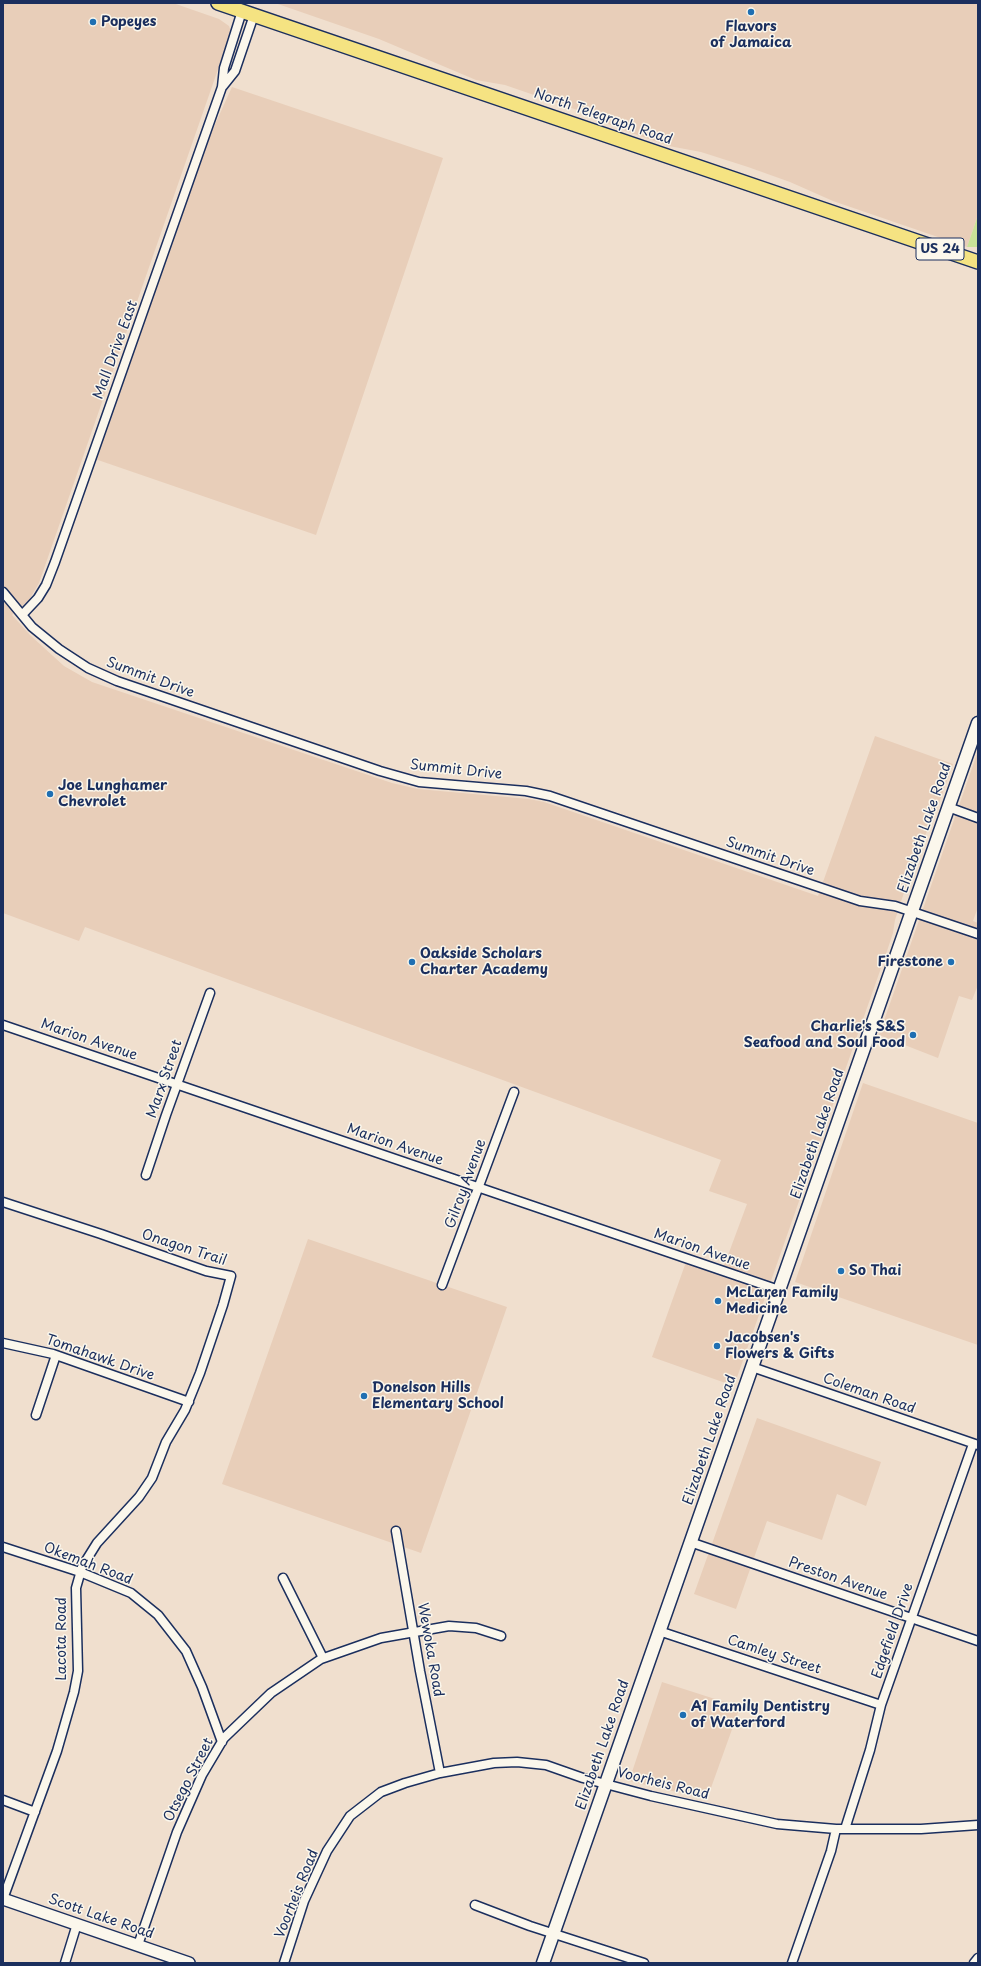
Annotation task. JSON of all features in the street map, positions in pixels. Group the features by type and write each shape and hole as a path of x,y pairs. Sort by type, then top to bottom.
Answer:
{"main road":[{"name":"North Telegraph Road","path":"224,4 978,262"},
{"name":"Elizabeth Lake Road","path":"543,1963 978,722"}],"street":[{"name":"Mall Drive East","path":"222,87 234,71 248,13"},
{"name":"Mall Drive East","path":"22,615 38,598 54,562 222,87 224,68 248,13"},
{"name":"Summit Drive","path":"3,592 32,627 59,649 88,668 117,681 380,771 419,782 526,791 550,796 590,808 860,901 895,906 978,934"},
{"path":"948,807 978,818"},
{"name":"Marx Street","path":"146,1175 210,993"},
{"name":"Marion Avenue","path":"3,1025 779,1290"},
{"name":"Gilroy Avenue","path":"442,1285 514,1092"},
{"name":"Onagon Trail","path":"3,1202 101,1234 206,1271 231,1276 223,1305 188,1402"},
{"name":"Tomahawk Drive","path":"3,1343 56,1355 188,1402"},
{"path":"36,1415 56,1355"},
{"name":"Coleman Road","path":"752,1367 976,1445"},
{"name":"Lacota Road","path":"3,1899 57,1751 74,1692 78,1671 76,1588 80,1572 97,1543 139,1497 152,1478 166,1442 188,1402"},
{"name":"Edgefield Drive","path":"845,1829 870,1750 881,1705 910,1618 976,1445"},
{"name":"Wewoka Road","path":"396,1531 440,1773"},
{"name":"Preston Avenue","path":"690,1542 978,1641"},
{"name":"Okemah Road","path":"3,1547 80,1572 131,1594 158,1615 174,1633 186,1651 222,1742"},
{"path":"283,1578 323,1658"},
{"name":"Otsego Street","path":"138,1945 189,1802 222,1742 271,1693 323,1658 381,1638 449,1626 476,1628 501,1636"},
{"name":"Camley Street","path":"659,1631 881,1705"},
{"name":"Voorheis Road","path":"284,1963 304,1901 327,1851 350,1816 381,1792 405,1783 440,1773 494,1763 517,1762 546,1765 606,1784 777,1824 836,1829 921,1828 978,1825"},
{"path":"3,1800 35,1812"},
{"path":"792,1963 831,1851 836,1829"},
{"name":"Scott Lake Road","path":"3,1899 189,1963"},
{"path":"475,1905 644,1963"},
{"path":"65,1963 77,1924"},
{"path":"974,1963 978,1958"}],"shaded area":[{"path":"3,3 173,3 219,19 229,26 231,32 39,583 29,600 12,615 30,635 64,666 92,682 392,783 418,789 529,799 544,802 818,896 875,736 953,764 934,817 918,850 895,920 893,933 887,951 734,1386 652,1357 686,1262 721,1274 747,1204 709,1191 721,1160 85,927 79,941 3,913"},
{"path":"275,3 978,3 978,215 967,247 833,201 790,182 748,167 701,152 669,146 617,128 586,113 505,85 476,80 379,39"},
{"path":"232,87 443,158 316,535 95,459 212,131"},
{"path":"978,751 978,907 973,921 978,923 978,985 972,1000 959,996 938,1058 879,1035"},
{"path":"863,1083 978,1123 978,1345 795,1282"},
{"name":"Donelson Hills Elementary School","path":"308,1239 507,1307 421,1553 222,1484"},
{"path":"757,1418 881,1462 866,1506 837,1494 822,1540 767,1521 736,1609 694,1594"},
{"path":"662,1682 740,1707 707,1799 629,1781"}],"green space":[{"path":"978,215 978,247 967,247"}],"place":[{"name":"Flavors of Jamaica","path":"751,12"},
{"name":"Popeyes","path":"93,22"},
{"name":"Joe Lunghamer Chevrolet","path":"50,794"},
{"name":"Oakside Scholars Charter Academy","path":"412,962"},
{"name":"Firestone","path":"951,962"},
{"name":"Charlie's S&S Seafood and Soul Food","path":"913,1035"},
{"name":"So Thai","path":"841,1271"},
{"name":"McLaren Family Medicine","path":"718,1301"},
{"name":"Jacobsen's Flowers & Gifts","path":"717,1346"},
{"name":"Donelson Hills Elementary School","path":"364,1396"},
{"name":"A1 Family Dentistry of Waterford","path":"683,1715"}]}
